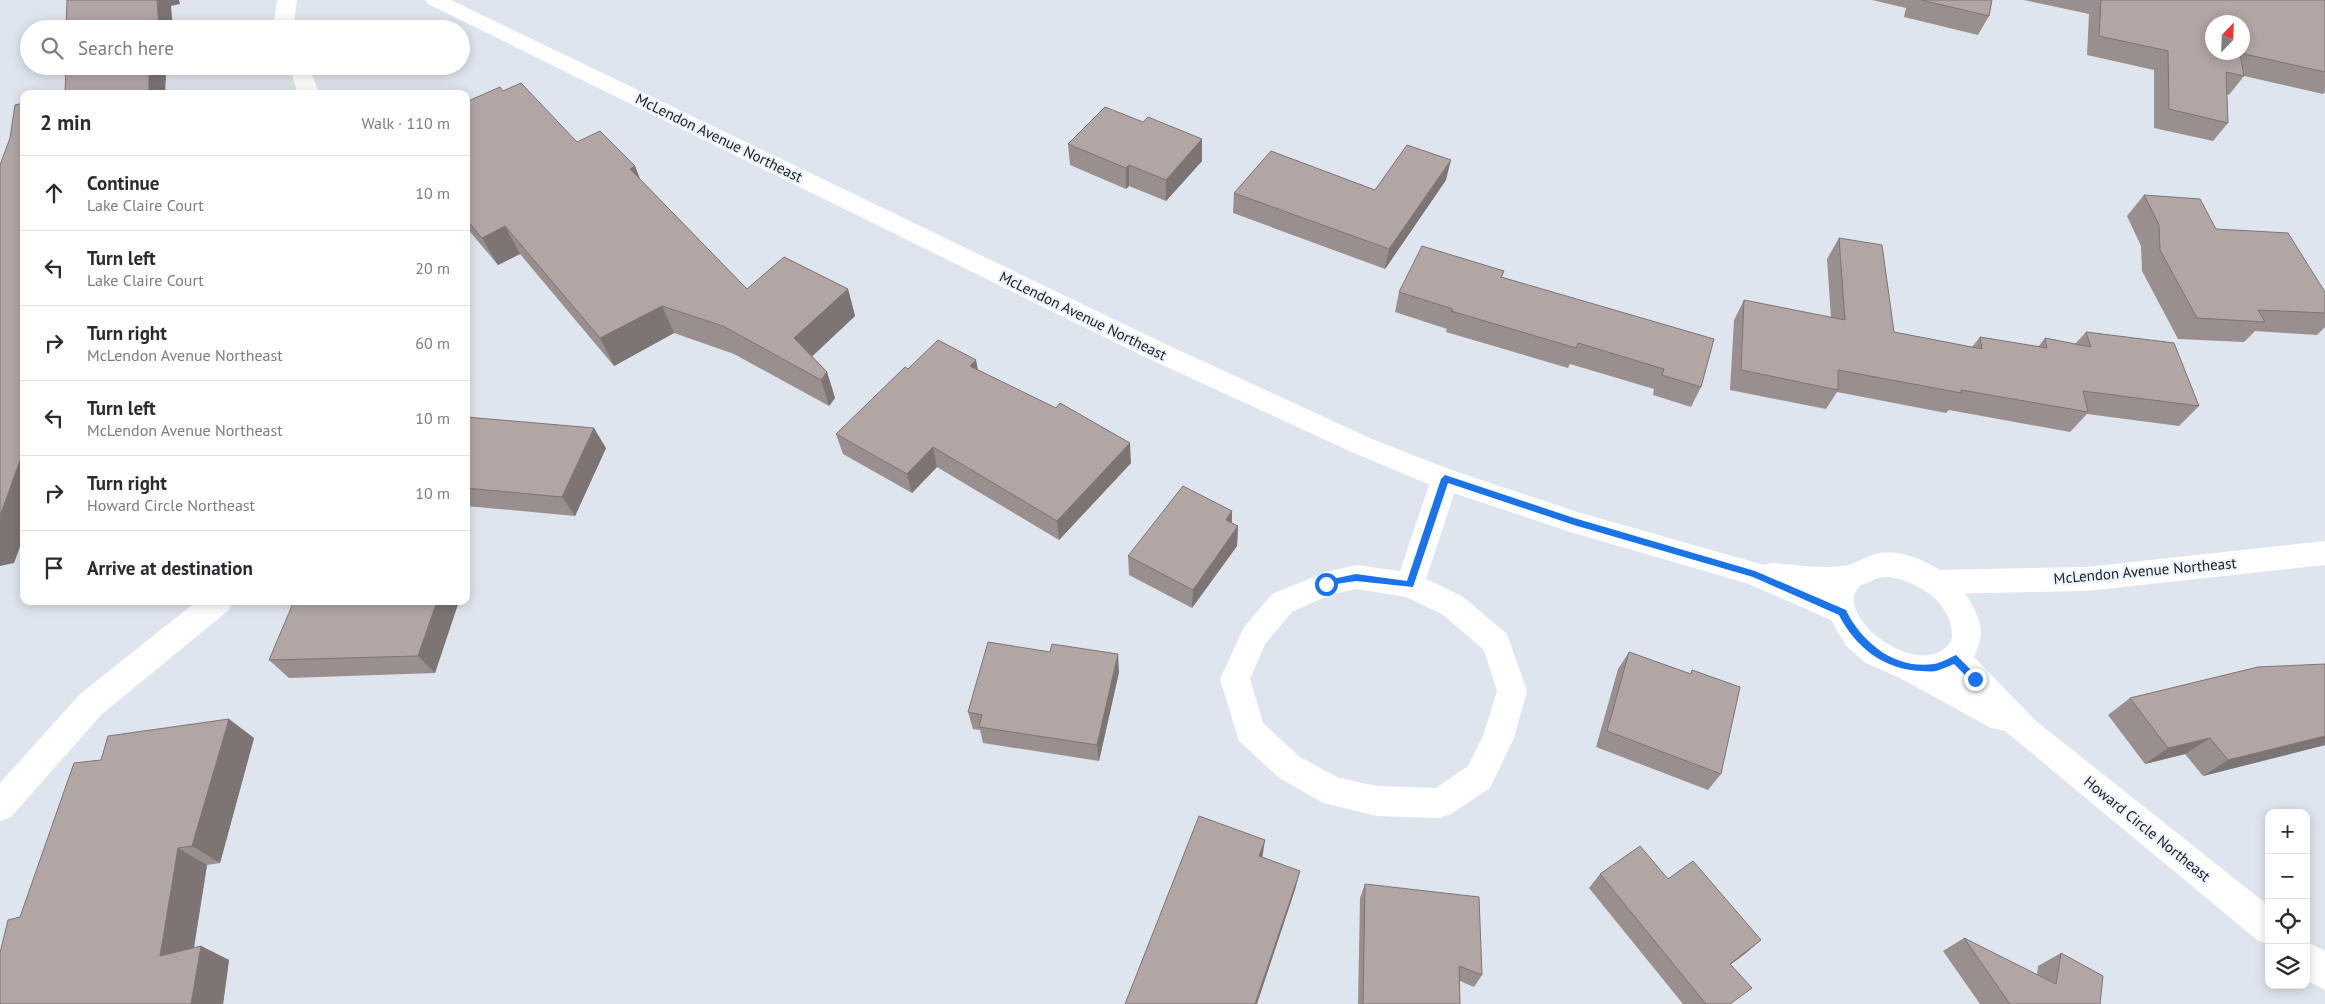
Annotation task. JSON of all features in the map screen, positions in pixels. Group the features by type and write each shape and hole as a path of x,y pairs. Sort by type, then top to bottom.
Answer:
{"street":[{"path":"284,20 287,0"},
{"name":"McLendon Avenue Northeast","path":"435,0 1152,349 1363,446 1445,479 1574,522 1755,574 1842,612"},
{"path":"303,75 308,90"},
{"path":"1410,585 1445,479"},
{"name":"McLendon Avenue Northeast","path":"1935,582 2086,579 2325,553"},
{"name":"McLendon Avenue Northeast","path":"1755,574 1848,578 1867,567 1889,564 1914,571 1935,582 1953,598 1964,616 1968,637 1956,659"},
{"path":"1356,577 1410,585 1452,605 1497,643 1512,691 1498,738 1479,776 1440,803 1377,801 1334,792 1289,767 1250,731 1235,679 1254,636 1282,604 1326,584 1356,577"},
{"path":"1848,578 1841,592 1842,612 1850,628 1867,646 1889,661 1907,667 1935,668 1956,659"},
{"path":"0,806 91,704 214,605"},
{"name":"Howard Circle Northeast","path":"1956,659 2025,731 2265,925"},
{"name":"Howard Circle Northeast","path":"1907,667 2025,731"},
{"path":"2310,961 2325,973"}],"building":[{"path":"67,0 157,0 158,20 66,20"},
{"path":"1921,0 1992,0 1989,16"},
{"path":"2101,0 2325,0 2325,72 2250,55 2250,15 2205,15 2205,60 2241,60 2244,76 2226,72 2228,123 2169,109 2168,51 2099,36"},
{"path":"66,75 149,75 149,90 65,90"},
{"path":"521,83 577,142 600,131 635,166 630,169 747,289 784,257 848,289 794,338 827,372 821,380 723,326 662,306 600,338 505,226 482,238 470,224 470,100 500,87 503,91"},
{"path":"20,104 20,461 0,516 0,165 10,138 15,105"},
{"path":"1105,107 1143,122 1148,117 1202,139 1166,180 1129,165 1126,168 1068,144"},
{"path":"1407,145 1451,160 1389,249 1234,193 1271,151 1375,190"},
{"path":"2144,195 2200,199 2216,229 2288,233 2325,292 2325,313 2258,310 2265,322 2197,318 2160,250 2159,225"},
{"path":"1839,238 1882,245 1894,332 1982,349 1980,337 2047,348 2045,338 2091,347 2086,332 2174,343 2199,406 2083,391 2088,412 1961,390 1961,393 1838,370 1838,390 1741,370 1744,300 1845,320"},
{"path":"1422,246 1504,271 1501,277 1714,339 1701,387 1662,375 1664,369 1578,343 1576,348 1451,311 1453,309 1399,292"},
{"path":"938,340 976,360 970,366 1056,408 1060,403 1130,443 1057,521 933,447 907,474 836,434 905,367 908,369"},
{"path":"470,417 594,428 562,497 470,488"},
{"path":"1183,486 1232,511 1226,520 1238,526 1193,590 1128,556"},
{"path":"292,605 436,605 418,656 269,660"},
{"path":"988,642 1050,652 1052,644 1118,654 1097,745 979,727 982,715 968,712"},
{"path":"1629,652 1691,674 1692,670 1740,687 1721,774 1607,731"},
{"path":"2325,664 2325,736 2228,760 2210,738 2168,748 2130,698 2258,667"},
{"path":"229,719 192,846 178,848 160,956 201,946 191,1004 0,1004 0,953 8,920 20,917 74,763 101,760 108,736"},
{"path":"1199,816 1265,840 1259,856 1300,871 1255,1004 1125,1004"},
{"path":"1640,846 1668,879 1693,861 1761,940 1730,964 1752,988 1730,1004 1706,1004 1600,874"},
{"path":"1365,884 1479,897 1482,975 1459,966 1460,1004 1363,1004"},
{"path":"1964,938 2056,984 2061,953 2103,976 2100,1004 2010,1004"}],"route":[{"path":"1326,584 1356,577 1410,585 1432,513 1445,479 1574,522 1755,574 1842,612 1850,628 1867,646 1889,661 1907,667 1935,668 1956,659 1975,679"}]}
